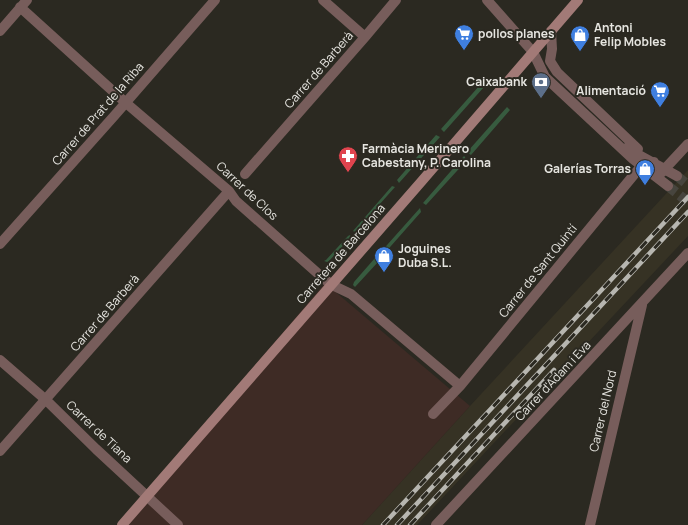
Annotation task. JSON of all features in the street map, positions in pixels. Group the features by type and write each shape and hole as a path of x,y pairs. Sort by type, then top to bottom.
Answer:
{"main road":[{"name":"Carretera de Barcelona","path":"122,525 578,0"}],"street":[{"name":"Carrer de Prat de la Riba","path":"0,244 126,103 215,0"},
{"path":"323,0 365,37"},
{"name":"Carrer de Barberà","path":"245,174 396,0"},
{"path":"487,0 532,52 541,69"},
{"name":"Carrer de Clos","path":"24,4 126,103 229,191 236,201 323,278 332,285 351,294 460,386"},
{"path":"0,31 24,4"},
{"path":"551,31 552,49 550,61 557,72 646,165 665,169 677,176"},
{"path":"516,71 524,67 541,69 552,76 635,153 657,178 668,186"},
{"path":"657,178 688,144"},
{"name":"Carrer de Sant Quintí","path":"432,414 460,386 646,165"},
{"name":"Carrer de Barberà","path":"0,451 229,191"},
{"name":"Carrer d'Adam i Eva","path":"436,525 688,253"},
{"name":"Carrer del Nord","path":"590,525 642,304"},
{"name":"Carrer de Tiana","path":"0,360 46,400 178,525"}],"shaded area":[{"path":"688,170 688,236 417,525 362,525 470,406"},
{"path":"325,283 470,406 362,525 119,525"}],"green space":[{"path":"480,85 484,87 444,132 441,129"},
{"path":"507,107 510,110 471,155 468,153 468,151"},
{"path":"436,135 440,137 399,183 397,180"},
{"path":"464,156 466,161 426,205 423,203"},
{"path":"392,186 395,187 355,232 353,231"},
{"path":"420,208 421,212 381,256 379,254"},
{"path":"350,235 351,237 329,261 324,261 348,236"},
{"path":"375,258 378,262 355,287 353,285 354,282"}],"tunnel":[{"path":"677,176 688,185"},
{"path":"668,186 688,202"}],"railway":[{"path":"383,525 688,197"},
{"path":"397,525 688,212"},
{"path":"410,525 554,370"}],"place":[{"name":"pollos planes","path":"464,51"},
{"name":"Antoni Felip Mobles","path":"580,52"},
{"name":"Caixabank","path":"541,99"},
{"name":"Alimentació","path":"660,108"},
{"name":"Farmàcia Merinero Cabestany, P. Carolina","path":"348,173"},
{"name":"Galerías Torras","path":"645,186"},
{"name":"Joguines Duba S.L.","path":"384,273"}]}
